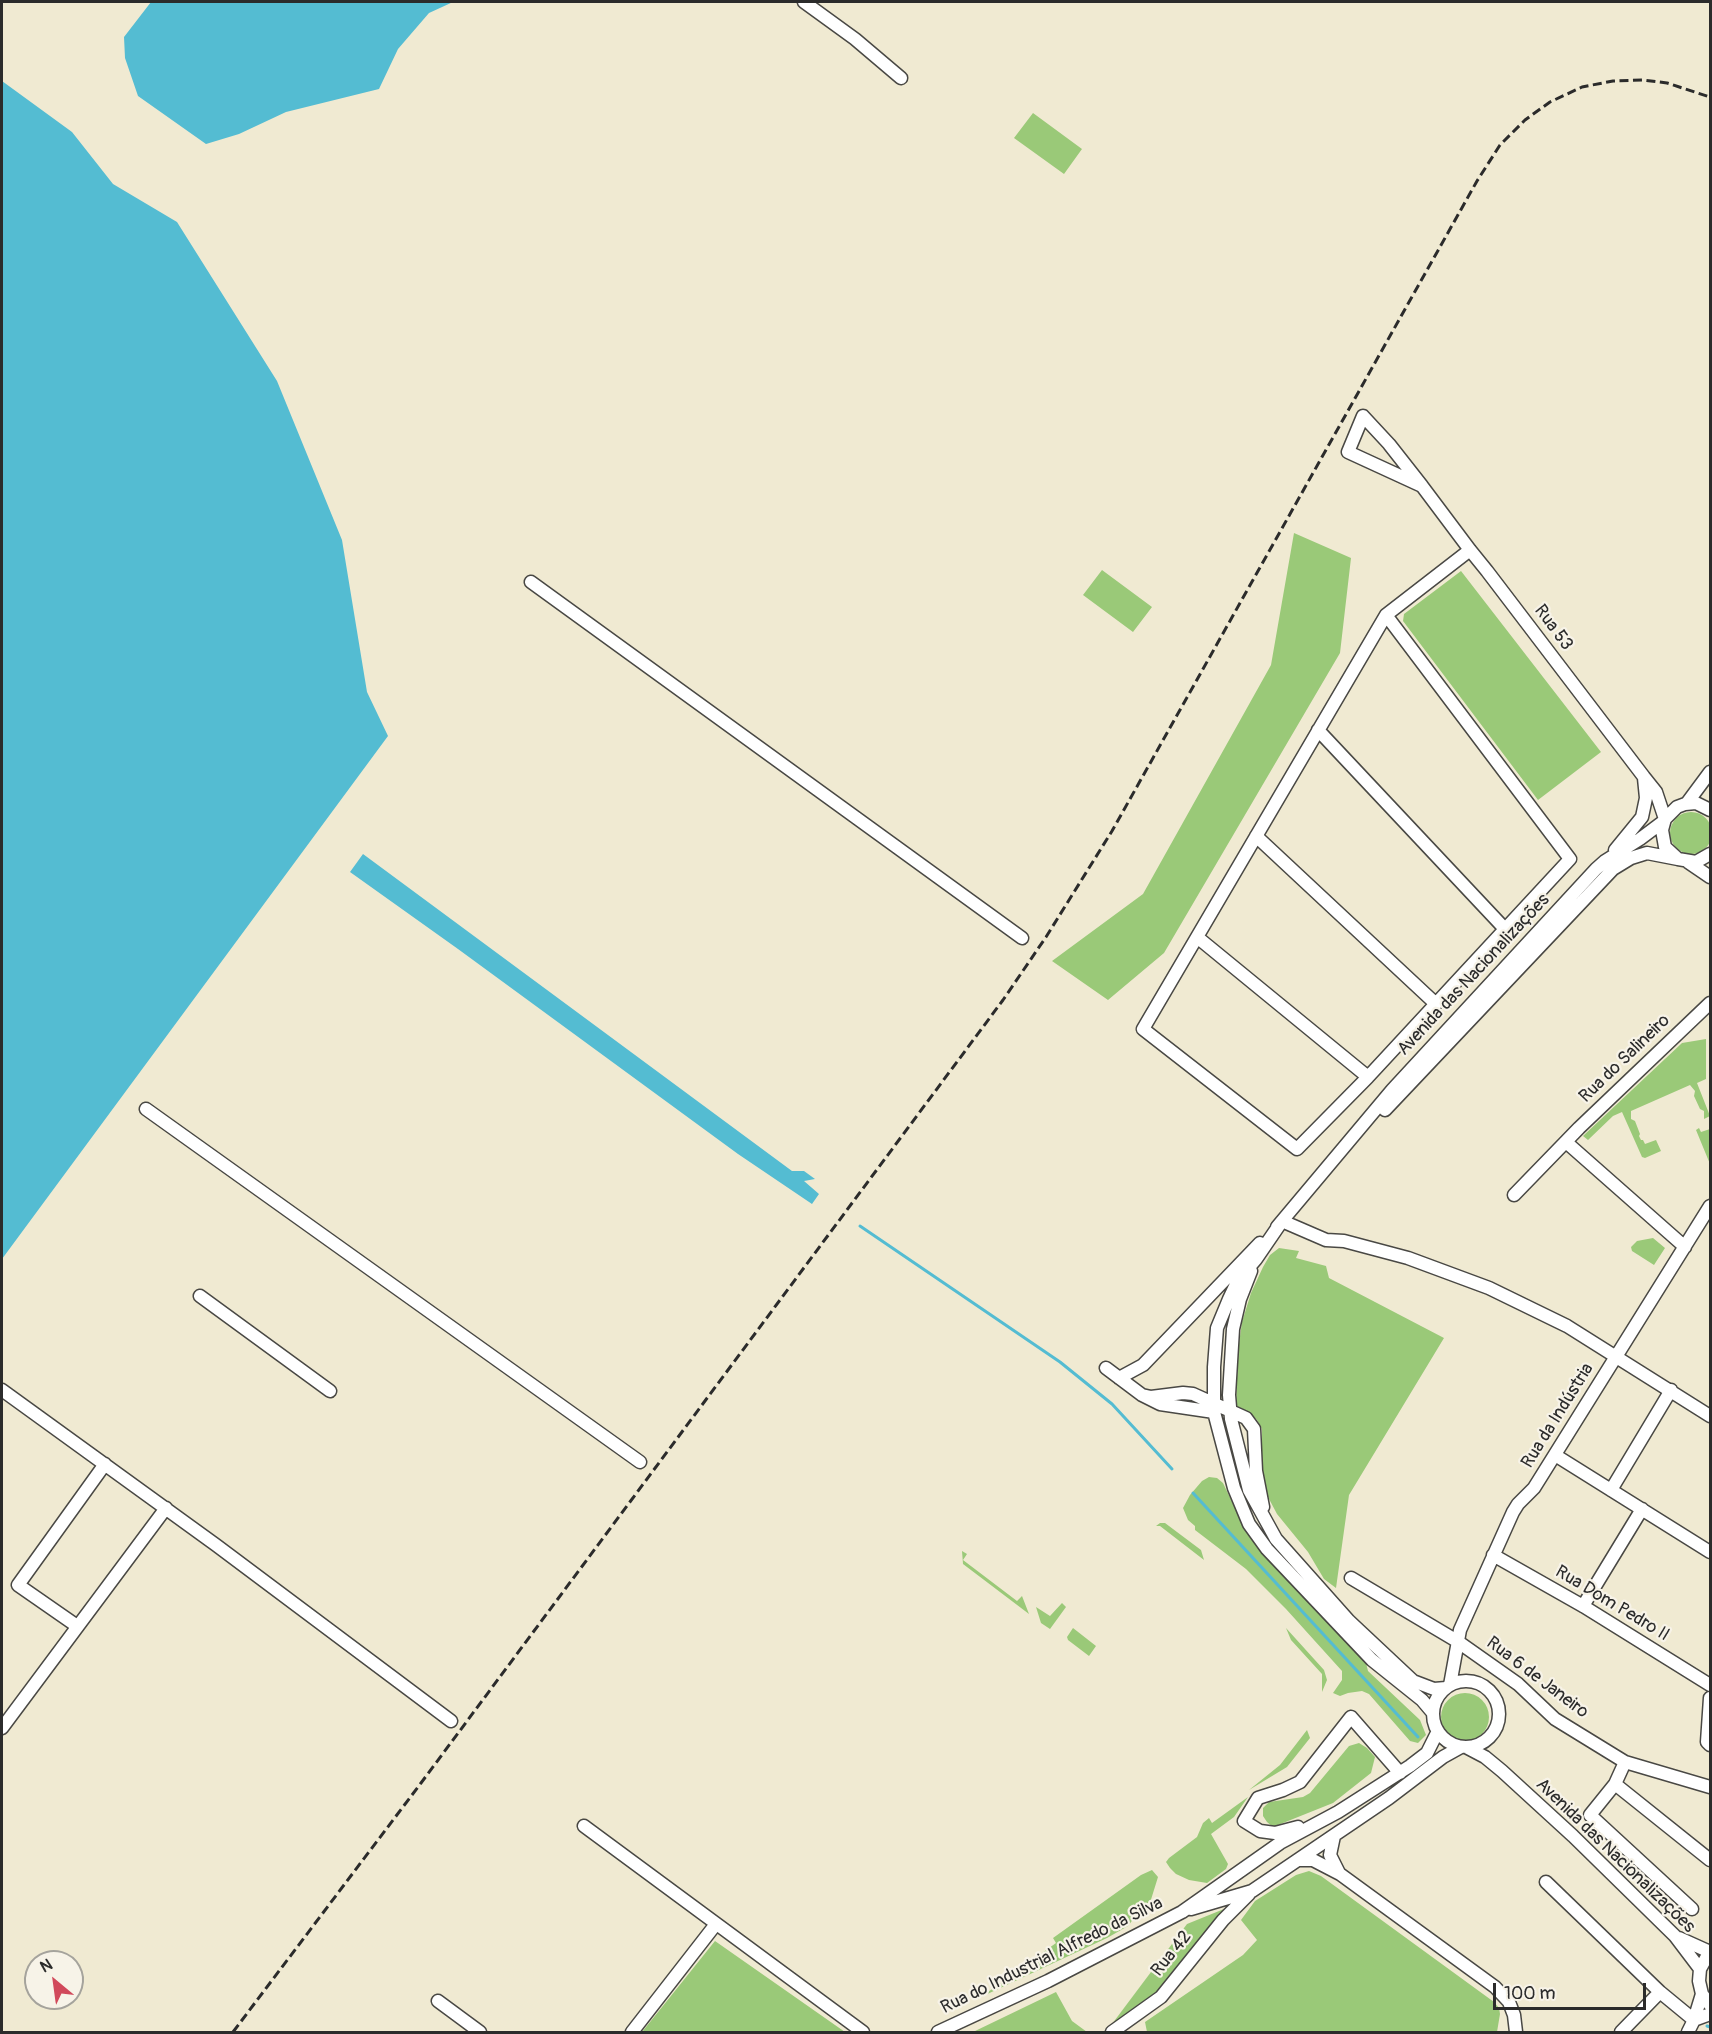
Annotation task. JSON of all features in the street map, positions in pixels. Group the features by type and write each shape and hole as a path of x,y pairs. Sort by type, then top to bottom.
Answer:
{"street":[{"path":"804,2 855,39 901,78"},
{"name":"Rua 53","path":"1422,486 1348,452 1363,416 1389,444 1422,486 1656,792 1664,820 1662,830 1665,847 1682,860"},
{"path":"1386,615 1570,859 1368,1077 1297,1149 1143,1029 1386,615 1470,550"},
{"path":"531,582 1022,938"},
{"path":"1318,730 1505,929"},
{"name":"Avenida das Nacionalizações","path":"1700,1969 1675,1936 1573,1836 1502,1771 1485,1757 1447,1742 1438,1731 1433,1713 1422,1700 1372,1660 1266,1549 1242,1510 1234,1488 1214,1407 1214,1356 1217,1328 1238,1280 1256,1259 1282,1221 1392,1090 1605,861 1650,833 1677,807 1686,803 1710,772"},
{"path":"1605,861 1642,817 1646,798 1644,777"},
{"name":"Rua 53","path":"1656,792 1670,799 1696,803 1710,810"},
{"path":"1256,836 1436,1004"},
{"name":"Avenida das Nacionalizações","path":"1325,1170 1398,1097 1613,869 1631,858 1647,853 1682,860"},
{"path":"1682,860 1696,862 1710,854"},
{"path":"1682,860 1710,878"},
{"path":"1197,937 1368,1077"},
{"name":"Rua do Salineiro","path":"1514,1195 1710,1003"},
{"path":"146,1109 640,1462"},
{"path":"1566,1142 1685,1247"},
{"name":"Rua da Indústria","path":"1448,1686 1456,1647 1513,1512 1534,1488 1710,1206"},
{"path":"1119,1378 1143,1365 1282,1221 1326,1240 1344,1241 1408,1258 1489,1288 1567,1326 1710,1416"},
{"name":"Avenida das Nacionalizações","path":"1256,1259 1240,1299 1233,1329 1229,1409 1249,1490 1268,1528 1323,1594 1402,1672 1422,1685 1434,1689 1461,1682 1483,1685"},
{"path":"200,1296 330,1391"},
{"path":"1106,1368 1142,1395 1188,1393 1214,1407 1229,1409 1246,1418 1254,1429 1256,1471 1268,1528"},
{"path":"2,1390 166,1508 451,1721"},
{"path":"1611,1490 1671,1390"},
{"path":"1555,1455 1710,1552"},
{"path":"76,1626 18,1585 105,1464"},
{"path":"2,1728 166,1508"},
{"path":"1583,1606 1642,1509"},
{"name":"Rua Dom Pedro II","path":"1493,1555 1583,1606 1710,1685"},
{"name":"Rua 6 de Janeiro","path":"1351,1578 1456,1647 1518,1684 1555,1719 1625,1762 1710,1787"},
{"path":"1182,1912 1252,1891 1389,1798 1443,1757 1463,1747 1475,1746 1491,1737 1499,1719 1496,1700 1491,1692 1465,1672 1456,1647"},
{"path":"1433,1713 1437,1699 1448,1686"},
{"path":"1709,1744 1710,1698"},
{"path":"1338,1812 1275,1833 1260,1831 1244,1821 1258,1798 1300,1782 1351,1717 1400,1773"},
{"path":"1182,1912 1280,1843 1338,1812 1400,1773 1427,1753 1438,1731"},
{"name":"Avenida das Nacionalizações","path":"1491,1737 1495,1756 1502,1771"},
{"path":"1625,1762 1615,1784 1590,1815 1692,1909"},
{"path":"1615,1784 1710,1860"},
{"path":"584,1826 863,2032"},
{"path":"1334,1836 1330,1855 1340,1874"},
{"path":"1298,1860 1313,1860 1340,1874 1495,1987 1509,2002 1514,2015 1515,2032"},
{"path":"1546,1882 1660,1992 1694,2020"},
{"name":"Rua 42","path":"1112,2032 1161,1997 1232,1910 1252,1891"},
{"name":"Rua do Industrial Alfredo da Silva","path":"938,2032 1048,1981 1182,1912"},
{"path":"632,2032 716,1924"},
{"path":"1675,1936 1710,1952 1700,1969 1699,1981 1702,1994 1710,2005"},
{"path":"1621,2032 1660,1992"},
{"path":"1688,2032 1702,1994"},
{"path":"438,2001 480,2032"},
{"path":"1694,2020 1710,2014"}],"green space":[{"path":"1033,113 1082,149 1064,174 1014,138"},
{"path":"1294,533 1351,558 1340,653 1164,953 1108,1000 1052,961 1143,894 1271,665"},
{"path":"1102,570 1152,607 1133,632 1083,595"},
{"path":"1461,571 1601,752 1538,800 1403,621 1404,614"},
{"path":"1691,812 1706,818 1712,833 1706,848 1691,854 1676,848 1670,833 1676,818"},
{"path":"1706,1039 1706,1079 1697,1083 1710,1116 1704,1119 1704,1111 1700,1109 1694,1096 1695,1091 1690,1085 1631,1111 1631,1119 1635,1121 1641,1140 1645,1144 1656,1140 1661,1151 1645,1158 1642,1157 1622,1112 1613,1116 1588,1140 1583,1136 1682,1043"},
{"path":"1699,1128 1701,1132 1710,1129 1710,1164 1696,1130"},
{"path":"1653,1238 1665,1248 1654,1265 1632,1251 1631,1247 1637,1241"},
{"path":"1279,1248 1299,1251 1296,1258 1326,1266 1329,1278 1444,1338 1349,1495 1336,1588 1324,1579 1308,1552 1277,1514 1268,1497 1262,1473 1262,1429 1249,1412 1236,1406 1238,1351 1242,1322 1251,1293 1263,1267 1270,1255"},
{"path":"1209,1477 1217,1478 1223,1483 1245,1529 1365,1659 1368,1671 1420,1720 1426,1735 1418,1743 1410,1741 1369,1694 1362,1691 1340,1696 1333,1693 1342,1680 1342,1671 1246,1569 1195,1530 1195,1526 1188,1520 1183,1508 1190,1495 1202,1481"},
{"path":"1165,1523 1201,1550 1204,1560 1160,1526 1156,1526"},
{"path":"962,1551 967,1554 963,1560 1017,1601 1022,1596 1029,1614 963,1564"},
{"path":"1062,1603 1066,1607 1050,1629 1041,1623 1036,1607 1050,1616"},
{"path":"1073,1628 1096,1646 1089,1656 1068,1640 1067,1637"},
{"path":"1286,1628 1324,1670 1327,1680 1322,1692 1322,1674 1291,1640"},
{"path":"1460,1693 1470,1693 1482,1700 1489,1712 1489,1722 1482,1734 1470,1741 1460,1741 1445,1730 1441,1722 1441,1712 1452,1697"},
{"path":"1307,1730 1310,1738 1287,1767 1249,1790 1280,1765"},
{"path":"1359,1743 1375,1757 1371,1773 1333,1803 1273,1827 1267,1822 1263,1816 1263,1808 1269,1802 1303,1797 1310,1793 1349,1746"},
{"path":"1248,1797 1234,1817 1211,1834 1228,1864 1226,1869 1207,1883 1189,1880 1176,1874 1170,1868 1166,1862 1197,1837 1203,1823 1209,1818 1212,1823"},
{"path":"1152,1870 1158,1877 1149,1906 1137,1914 1128,1926 981,1997 1056,1943 1053,1938 1141,1875"},
{"path":"1309,1871 1321,1876 1494,2002 1500,2014 1497,2032 1147,2032 1145,2022 1243,1955 1257,1940 1241,1920 1255,1901 1296,1875"},
{"path":"1224,1909 1204,1937 1149,2003 1106,2032 1187,1924"},
{"path":"715,1941 845,2032 642,2032"},
{"path":"1056,1992 1072,2021 1087,2032 973,2032"}],"water":[{"path":"151,2 453,2 429,13 398,49 379,89 286,112 239,134 206,144 138,96 125,58 124,37"},
{"path":"2,81 72,132 113,184 177,222 277,381 342,540 367,692 388,736 2,1259"},
{"path":"363,854 792,1171 804,1171 815,1179 804,1181 819,1194 812,1204 738,1154 350,872"}],"waterway":[{"path":"860,1226 1060,1362 1112,1404 1172,1469"},
{"path":"1193,1493 1418,1737"}],"railway":[{"path":"233,2032 1003,1000 1046,937 1112,831 1477,181 1500,145 1525,120 1550,102 1582,87 1613,81 1643,80 1667,83 1710,97"}]}
